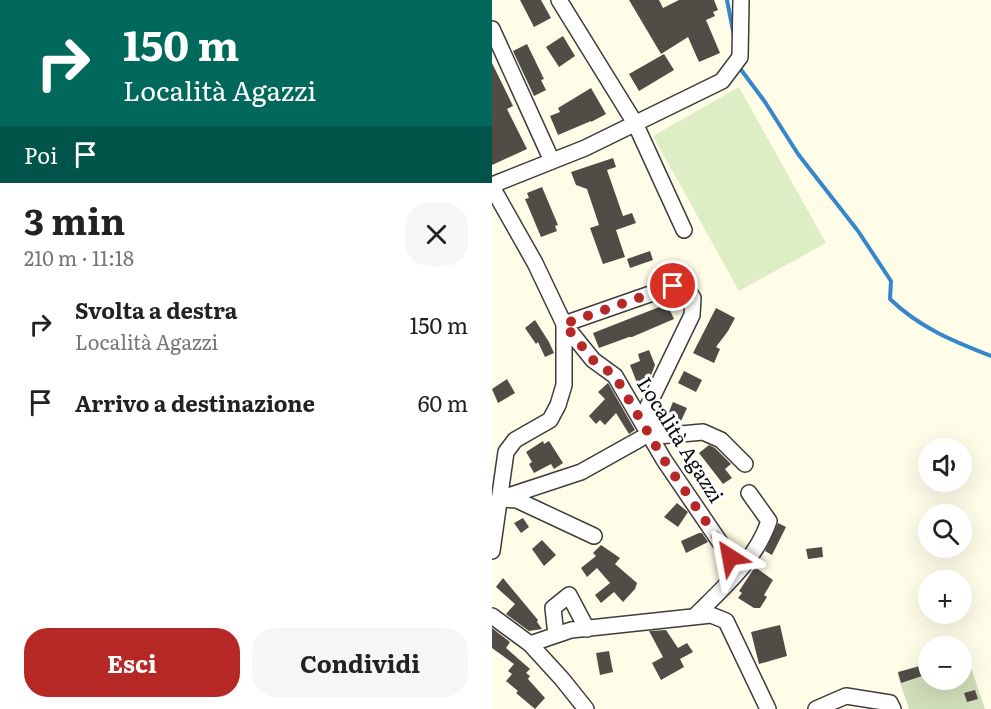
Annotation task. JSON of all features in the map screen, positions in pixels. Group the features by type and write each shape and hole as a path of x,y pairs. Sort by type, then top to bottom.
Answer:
{"street":[{"path":"559,0 634,123 684,230"},
{"path":"492,186 585,148 722,81 740,57 741,0"},
{"path":"492,29 552,161"},
{"name":"Località Agazzi","path":"492,186 535,263 564,324 593,360 615,376 646,439 730,557"},
{"name":"Località Agazzi","path":"564,324 673,286 686,287 693,298 692,315 648,406 649,424 658,435 703,432 721,440 745,464"},
{"name":"Località Agazzi","path":"492,551 506,452 515,440 550,420 558,405 564,385 564,324"},
{"path":"557,491 608,467 646,439"},
{"path":"499,499 581,472 646,439"},
{"name":"Località Agazzi","path":"694,617 741,569 765,535 769,521 749,493"},
{"path":"499,499 518,500 594,536"},
{"path":"556,635 553,608 569,595 587,628"},
{"path":"530,644 571,630 711,615 726,621 768,709"},
{"path":"492,616 530,644 586,709"},
{"path":"816,709 846,696 891,706"}],"green space":[{"path":"739,87 826,243 739,291 653,136"},
{"path":"918,666 918,690 972,690 972,671 985,709 909,709 897,673"}],"building":[{"path":"520,0 541,0 551,18 534,27"},
{"path":"629,0 659,0 663,8 679,0 714,0 718,10 713,12 715,16 706,20 720,53 699,62 688,37 661,54"},
{"path":"563,36 575,56 559,67 546,47"},
{"path":"527,44 544,79 541,80 546,90 534,96 513,51"},
{"path":"664,54 674,70 639,91 629,74"},
{"path":"492,63 513,106 507,109 527,149 492,165"},
{"path":"591,88 606,114 558,135 550,116 560,112 558,108"},
{"path":"613,158 616,167 607,170 623,216 632,213 636,223 616,230 625,257 603,264 590,228 599,225 587,189 576,185 571,172"},
{"path":"542,187 558,225 555,226 557,231 541,237 525,199 529,198 527,193"},
{"path":"650,251 653,260 630,268 627,259"},
{"path":"667,304 674,319 599,348 593,333"},
{"path":"716,308 735,318 716,347 720,349 714,363 693,353"},
{"path":"535,320 554,353 545,357 538,342 536,344 525,328"},
{"path":"649,350 655,365 650,378 637,383 630,365 640,361 638,354"},
{"path":"684,371 702,380 696,392 678,383"},
{"path":"507,379 515,393 498,403 492,389"},
{"path":"608,383 635,430 629,434 616,413 605,425 600,420 596,424 589,416 605,399 598,392"},
{"path":"673,402 687,408 681,421 668,414"},
{"path":"543,441 544,444 549,441 563,463 554,469 551,464 534,473 529,464 532,462 526,452"},
{"path":"709,445 731,464 725,469 732,478 723,484 699,453"},
{"path":"677,503 688,512 678,527 664,517"},
{"path":"523,518 529,527 521,533 514,523"},
{"path":"778,523 786,527 772,555 765,551"},
{"path":"702,533 708,542 686,553 681,541"},
{"path":"542,540 556,555 544,566 532,549"},
{"path":"601,545 620,558 615,564 637,583 635,589 623,602 614,592 601,603 595,595 610,583 597,568 587,577 581,568 596,556 593,553"},
{"path":"822,547 823,557 808,559 806,549"},
{"path":"755,567 773,580 764,595 767,597 760,608 754,608 738,598 742,593 739,591"},
{"path":"503,578 538,620 542,629 529,631 506,614 515,604 496,587"},
{"path":"780,625 787,656 759,664 751,632"},
{"path":"492,628 510,642 506,648 530,669 526,673 530,676 528,679 545,698 535,709 506,681 512,674 508,671 514,664 492,648"},
{"path":"666,630 678,648 687,643 693,652 680,659 684,667 661,680 652,663 663,657 649,631"},
{"path":"609,651 613,672 600,675 596,653"},
{"path":"918,667 918,677 901,683 898,672"},
{"path":"975,690 978,699 967,702 964,693"}],"waterway":[{"path":"727,0 734,36"},
{"path":"739,67 765,102 798,154 858,231 891,281 890,299 925,326 991,356"}],"route":[{"path":"673,286 564,324 593,360 615,376 664,460 730,557"}]}
